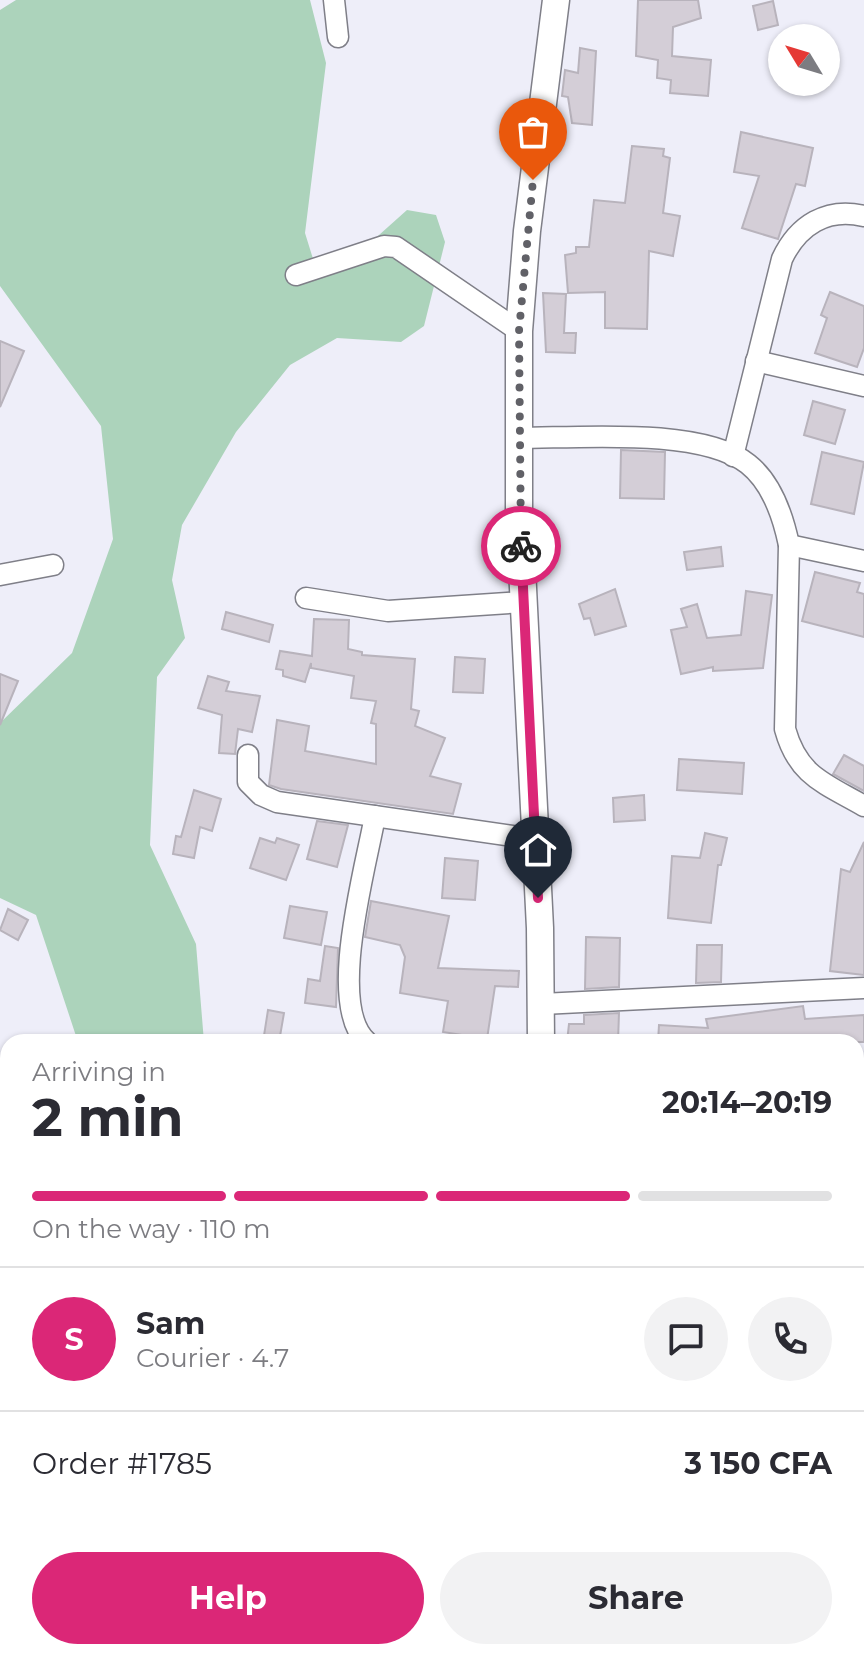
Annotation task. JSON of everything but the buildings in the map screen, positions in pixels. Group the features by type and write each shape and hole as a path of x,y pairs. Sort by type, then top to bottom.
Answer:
{"street":[{"path":"334,0 338,37"},
{"path":"541,1034 523,602 518,438 519,331 527,231 556,0"},
{"path":"733,456 782,259 791,240 824,216 849,213 864,216"},
{"path":"296,275 384,246 396,247 519,331"},
{"path":"756,361 864,386"},
{"path":"518,438 687,440 749,465 771,493 784,520 789,545 785,729 792,756 815,778 864,806"},
{"path":"789,545 864,561"},
{"path":"0,575 53,565"},
{"path":"306,598 388,611 523,602"},
{"path":"248,755 248,782 261,795 277,802 534,839"},
{"path":"357,1034 350,1012 348,970 375,816"},
{"path":"542,1004 864,988"}],"green space":[{"path":"16,0 310,0 326,63 305,233 314,262 341,269 407,210 436,215 445,242 424,326 401,342 337,338 290,365 236,432 182,525 172,580 185,638 157,677 150,845 196,944 203,1034 75,1034 36,915 0,898 0,723 72,653 113,539 101,426 0,286 0,10"}],"way so far":[{"path":"521,546 519,331 533,180"}],"route":[{"path":"521,546 538,898"}]}
